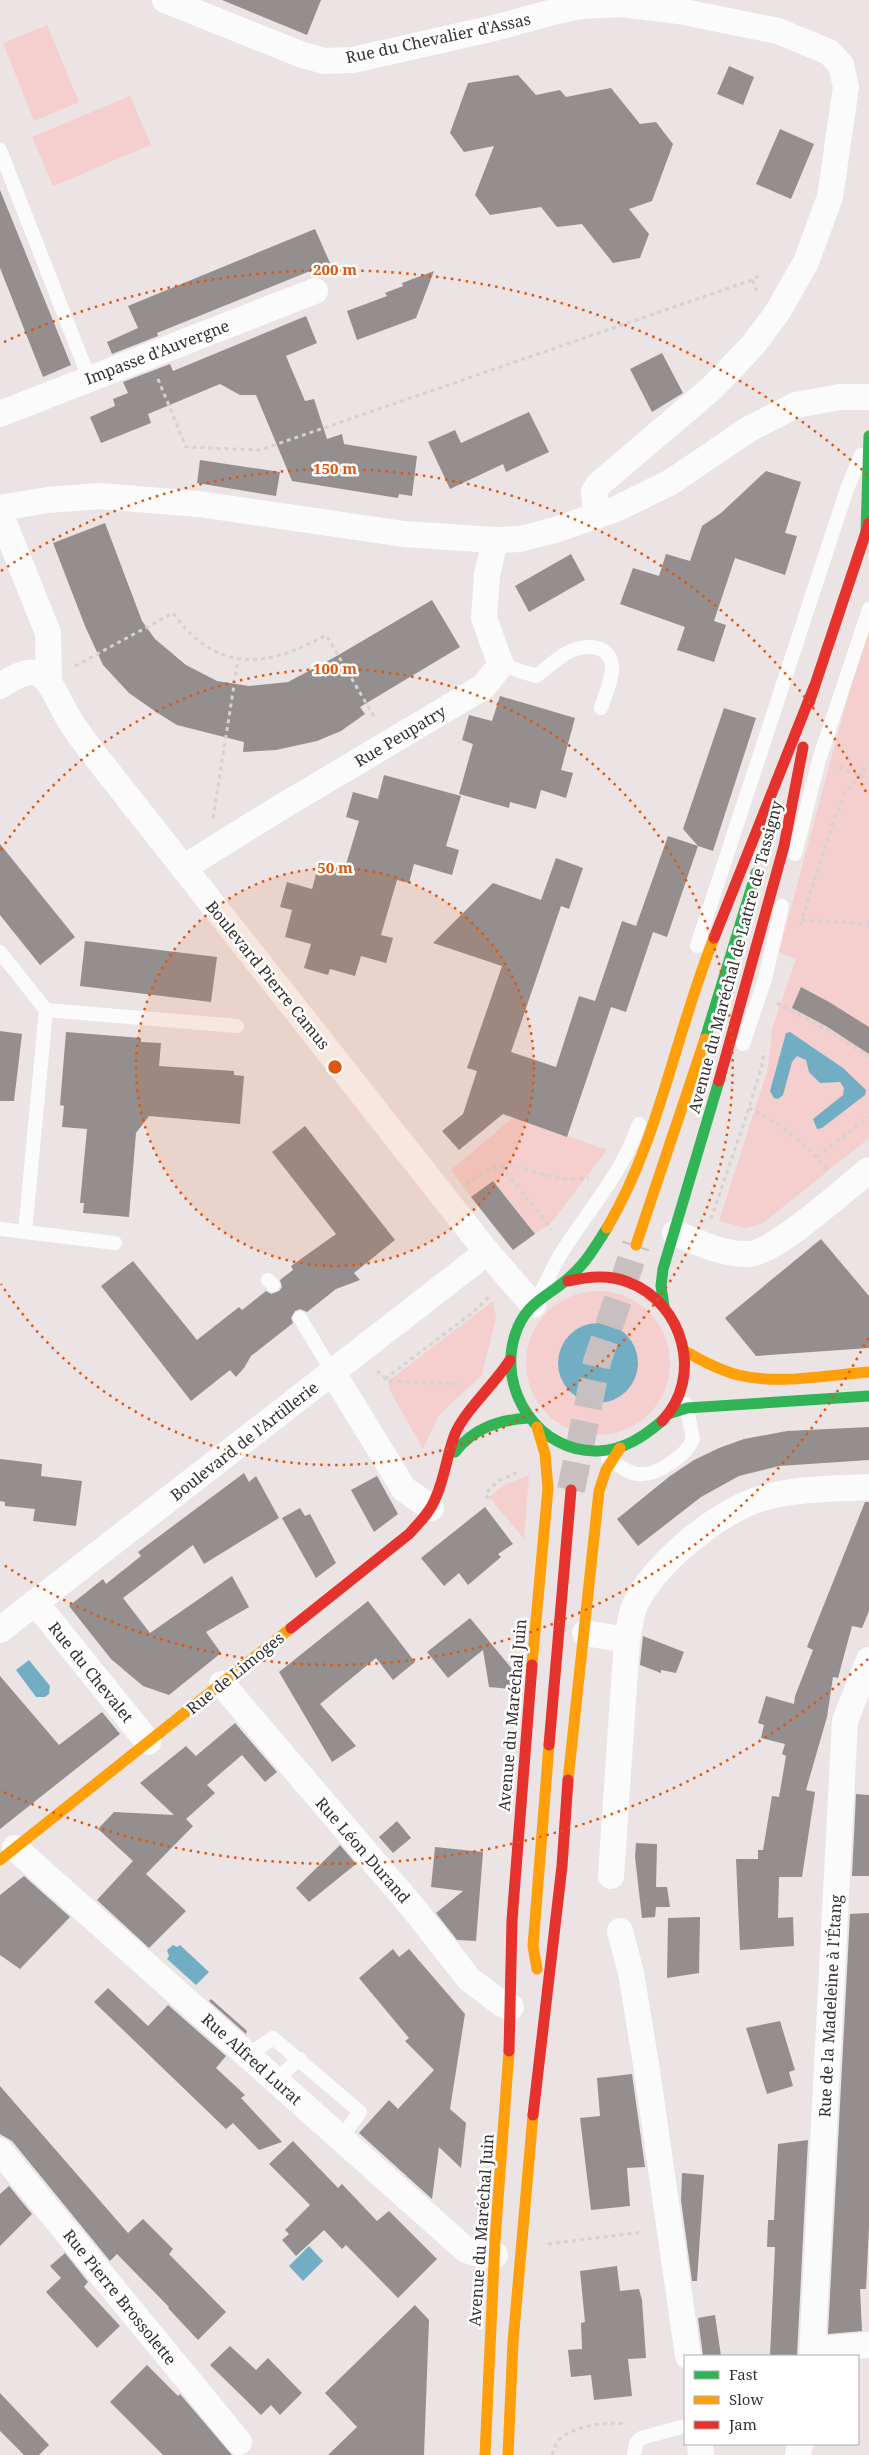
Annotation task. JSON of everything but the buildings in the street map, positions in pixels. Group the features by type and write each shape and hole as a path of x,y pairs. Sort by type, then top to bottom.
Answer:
{"main road":[{"path":"767,835 867,528 869,436"},
{"name":"Avenue du Maréchal de Lattre de Tassigny","path":"664,1306 663,1269 693,1176 784,846 814,687"},
{"name":"Avenue du Maréchal de Lattre de Tassigny","path":"568,1281 591,1252 633,1178 646,1146 712,944 814,687"},
{"path":"636,1245 718,1001 759,863"},
{"path":"588,1276 610,1277 630,1282 649,1292 664,1306 677,1327 685,1352 685,1371 681,1390 671,1413 645,1438 620,1448 597,1451 575,1448 562,1443 537,1428 528,1418 515,1391 511,1377 510,1360 514,1338 521,1320 535,1302 568,1281 588,1276"},
{"path":"685,1352 719,1370 740,1376 762,1378 869,1372"},
{"name":"Rue de Limoges","path":"8,1854 409,1534 431,1508 455,1434 462,1421 497,1380 510,1360"},
{"path":"671,1413 687,1408 869,1396"},
{"name":"Rue de Limoges","path":"446,1466 463,1441 473,1432 491,1423 528,1418"},
{"name":"Avenue du Maréchal Juin","path":"485,2455 495,2255 510,2053 512,1920 522,1774 548,1497 549,1471 546,1452 537,1428"},
{"name":"Avenue du Maréchal Juin","path":"508,2455 513,2342 522,2236 544,2008 562,1866 565,1807 599,1491 611,1461 620,1448"},
{"name":"Avenue du Maréchal Juin","path":"544,2008 533,1946 571,1490"},
{"name":"Avenue du Maréchal Juin","path":"510,2007 533,1946"}],"street":[{"name":"Rue du Chevalier d'Assas","path":"165,0 300,54 324,60 353,60 581,6 622,4 688,13 778,31 829,52 841,65 846,87 830,197 806,262 777,313 753,345 705,394 599,484 594,492 597,516"},
{"name":"Impasse d'Auvergne","path":"0,414 315,291"},
{"path":"0,508 48,500 99,496 199,504 404,534 495,540 520,539 597,516 671,482 749,429 796,405 840,397 869,398"},
{"path":"0,513 48,633 49,680"},
{"path":"495,540 487,575 484,618 500,665"},
{"name":"Rue Peupatry","path":"184,868 389,742 483,687 500,665"},
{"path":"0,686 20,674 36,672 49,680"},
{"name":"Boulevard Pierre Camus","path":"49,680 68,717 97,758 487,1252 535,1302"},
{"path":"675,1233 737,1254 749,1254 763,1250 780,1240 869,1170"},
{"name":"Boulevard de l'Artillerie","path":"0,1630 487,1252"},
{"path":"333,1373 404,1489 431,1508"},
{"path":"610,1876 627,1640 633,1610 663,1565 700,1532 735,1509 762,1498 790,1492 869,1487"},
{"name":"Rue du Chevalet","path":"35,1602 148,1742"},
{"path":"585,1633 627,1640"},
{"name":"Rue de la Madeleine à l'Étang","path":"812,2353 845,1721 869,1660"},
{"name":"Rue Léon Durand","path":"222,1684 410,1904 469,1979 502,2004 510,2007"},
{"name":"Rue Alfred Lurat","path":"8,1854 248,2055 459,2243 473,2253 495,2255"},
{"path":"620,1931 631,1973 688,2355"},
{"name":"Rue Pierre Brossolette","path":"4,2163 239,2442"},
{"path":"812,2353 869,2345"}],"lane":[{"path":"0,150 89,378"},
{"path":"535,1302 561,1253 612,1182 634,1139 847,489 869,436"},
{"path":"693,1176 727,1093 765,979 819,760 869,609"},
{"path":"500,665 530,676 536,676 566,653 593,647 603,648 610,657 612,668 601,708"},
{"path":"0,952 46,1010 25,1232"},
{"path":"46,1010 237,1026"},
{"path":"0,1229 115,1243"},
{"path":"300,1318 333,1373"},
{"path":"597,1451 611,1461 641,1475 660,1468 682,1453 691,1445 693,1439 687,1408 681,1390"},
{"path":"248,2055 274,2038 360,2112 341,2138"},
{"path":"275,2080 300,2059"},
{"path":"634,2455 636,2443 641,2438 684,2426"}],"path":[{"path":"148,355 186,447 260,450 743,283 762,274"},
{"path":"49,680 173,613 181,624 202,644 238,660 274,658 299,650 326,635 389,742"},
{"path":"226,842 213,820 238,660"},
{"path":"819,760 869,779"},
{"path":"860,774 869,763"},
{"path":"802,920 869,924"},
{"path":"775,1002 831,1032 869,1057"},
{"path":"749,1108 786,1130 817,1157 844,1190"},
{"path":"817,1157 869,1116"},
{"path":"501,1165 552,1229"},
{"path":"447,1200 488,1168 501,1165 515,1166 561,1178 590,1178"},
{"path":"465,1384 384,1379 472,1313 493,1293"},
{"path":"488,1499 486,1493 498,1481 524,1470"},
{"path":"540,2246 670,2228"},
{"path":"552,2455 560,2439 566,2434 600,2426 619,2423 628,2424 635,2429 641,2438"}],"shaded area":[{"path":"47,25 79,102 34,121 3,43"},
{"path":"130,96 151,145 53,186 32,137"},
{"path":"869,631 869,1138 763,1223 746,1228 719,1221 768,1068 772,1029 796,959 779,952 850,689"},
{"path":"514,1117 607,1150 551,1223 535,1234 493,1181 471,1197 451,1170"},
{"path":"598,1291 625,1297 638,1303 649,1312 658,1323 664,1336 670,1363 664,1390 658,1403 649,1414 638,1423 625,1429 598,1435 571,1429 558,1423 547,1414 538,1403 532,1390 526,1363 532,1336 538,1323 547,1312 558,1303 571,1297"},
{"path":"493,1301 496,1318 482,1375 439,1415 423,1449 390,1391 388,1381"},
{"path":"529,1475 524,1539 489,1497 506,1484"}],"water":[{"path":"790,1032 843,1068 866,1090 865,1095 822,1128 817,1129 813,1119 843,1095 844,1088 840,1082 820,1083 809,1072 806,1060 797,1056 792,1062 783,1095 778,1099 774,1098 770,1091 786,1033"},
{"path":"598,1323 613,1326 626,1335 635,1348 638,1363 635,1378 626,1391 613,1400 598,1403 583,1400 570,1391 561,1378 558,1363 561,1348 570,1335 583,1326"},
{"path":"29,1660 50,1686 49,1694 45,1697 36,1697 16,1670"},
{"path":"173,1945 177,1947 180,1945 209,1972 196,1985 167,1959 169,1956 167,1950"},
{"path":"309,2246 323,2261 303,2281 289,2266"}],"tunnel":[{"path":"571,1490 597,1362 636,1245"}],"traffic: fast":[{"path":"866,533 869,436"},
{"path":"705,1039 756,873"},
{"path":"664,1306 661,1286 663,1269 719,1081"},
{"path":"607,1228 592,1252 578,1269 532,1306 525,1314 515,1335 511,1356 512,1377 518,1396 528,1414 541,1430 558,1441 577,1449 598,1451 616,1448 633,1442 662,1421"},
{"path":"671,1413 687,1408 869,1396"},
{"path":"455,1452 470,1437 487,1427 497,1423 528,1418"}],"traffic: slow":[{"path":"607,1228 641,1158 666,1085 700,974 714,938"},
{"path":"636,1245 705,1039"},
{"path":"685,1351 724,1371 754,1378 787,1379 869,1372"},
{"path":"532,1665 548,1488 545,1454 537,1427"},
{"path":"568,1780 599,1491 606,1470 620,1448"},
{"path":"0,1860 291,1628"},
{"path":"537,1969 533,1946 549,1745"},
{"path":"485,2455 495,2240 509,2051"},
{"path":"508,2455 513,2342 533,2115"}],"traffic: jam":[{"path":"809,703 869,523"},
{"path":"714,938 814,687"},
{"path":"719,1081 784,846 803,747"},
{"path":"568,1281 598,1277 620,1279 647,1292 663,1307 674,1324 682,1343 684,1364 682,1384 675,1404 662,1421"},
{"path":"291,1628 409,1534 424,1517 434,1502 439,1489 455,1434 473,1406 510,1360"},
{"path":"549,1745 571,1490"},
{"path":"509,2051 512,1920 532,1665"},
{"path":"533,2115 562,1866 568,1780"}]}
